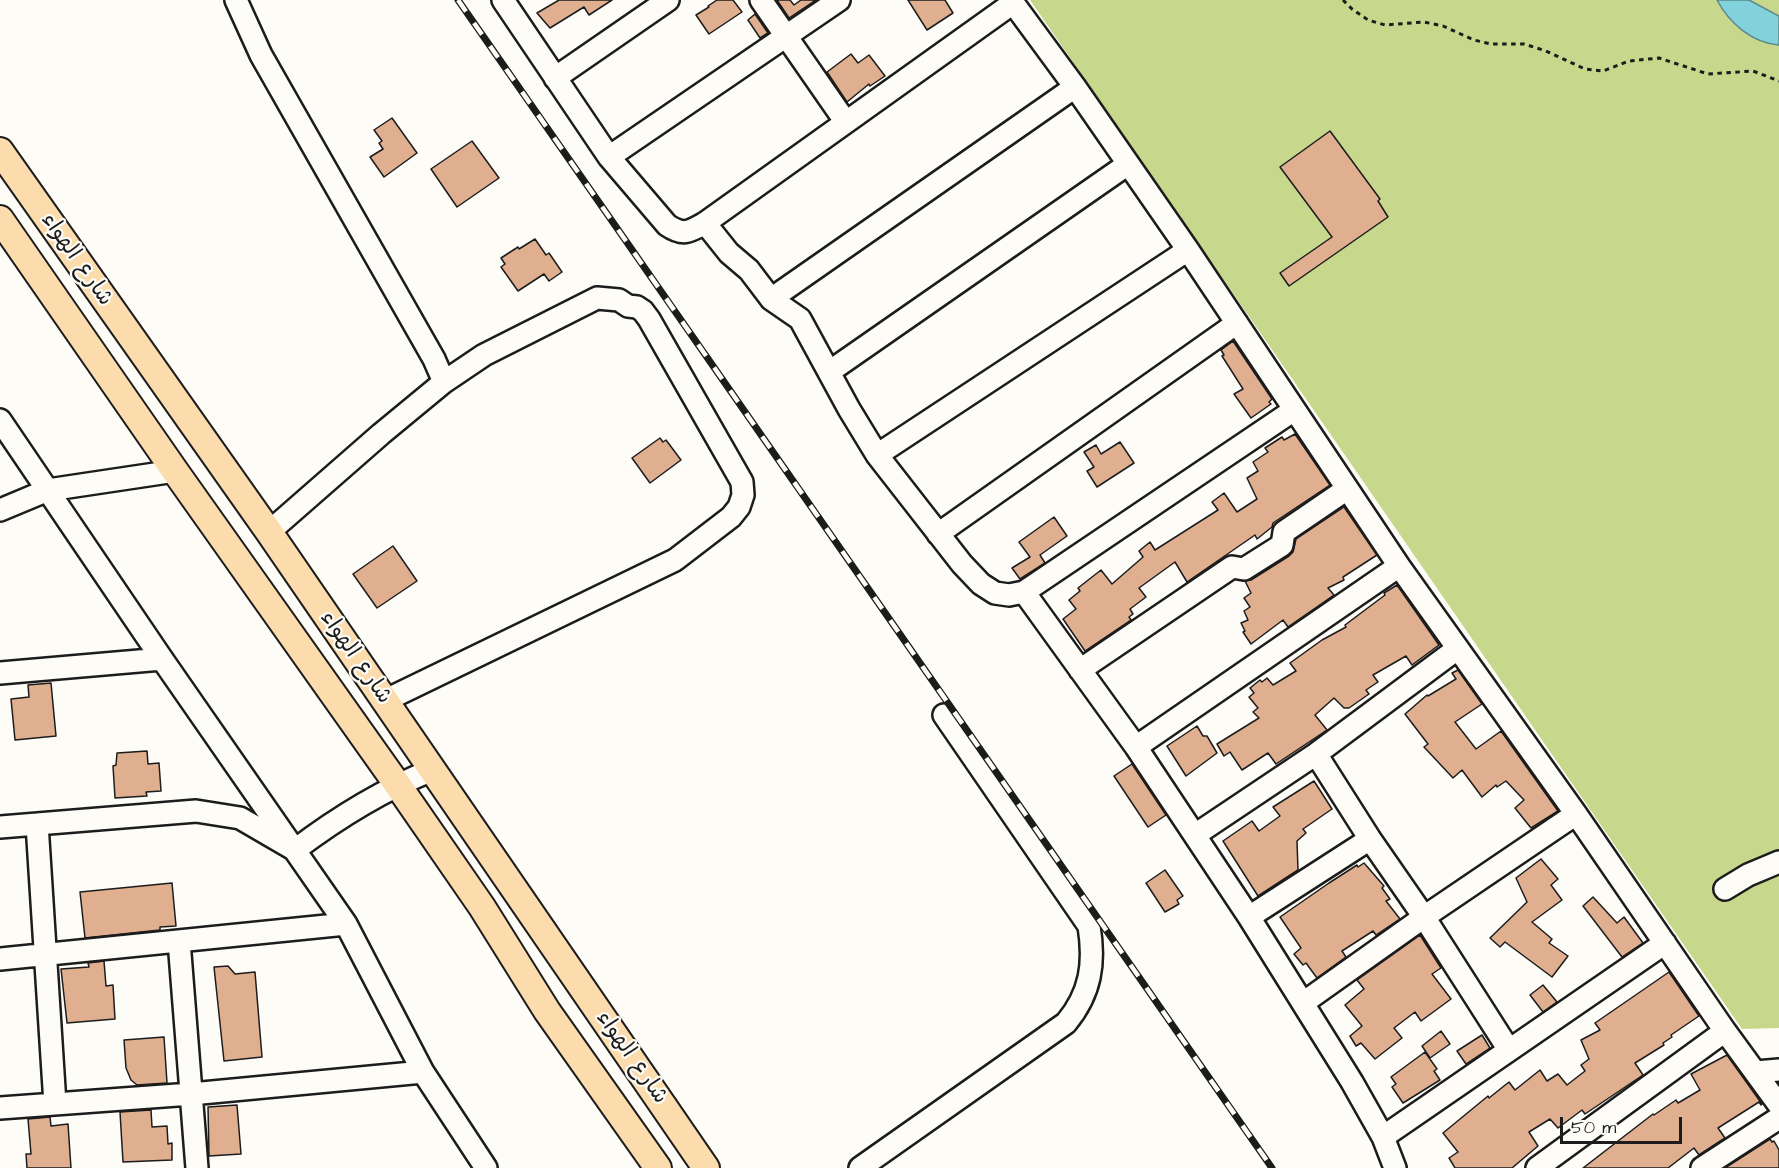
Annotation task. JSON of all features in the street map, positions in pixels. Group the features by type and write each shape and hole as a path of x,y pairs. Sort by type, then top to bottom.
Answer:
{"main road":[{"name":"شارع الهواء","path":"0,151 244,501 269,532 706,1168"},
{"name":"شارع الهواء","path":"0,219 397,784 482,907 547,1011 658,1168"}],"street":[{"path":"236,0 261,55 434,360 444,382"},
{"path":"503,0 609,157 667,225 677,232 690,231 705,223 1012,1 1075,87 1188,250 1399,566 1576,814 1725,1031 1779,1104"},
{"path":"555,78 668,0"},
{"path":"761,0 845,121"},
{"path":"609,157 839,0"},
{"path":"771,299 1075,87"},
{"path":"829,372 1128,164"},
{"path":"705,223 729,253 749,270 771,299 800,319 877,455 962,564 981,584 995,593 1009,595 1024,592 1294,410"},
{"path":"877,455 1188,250"},
{"path":"269,532 444,382 484,356 597,298 619,300 628,306 637,307 649,319 742,482 743,495 739,507 731,517 675,560 384,701"},
{"path":"938,534 1237,323"},
{"path":"0,420 162,660 346,924 423,1072 486,1168"},
{"path":"0,510 48,490 175,471"},
{"path":"1080,670 1232,567 1244,569 1282,545 1284,532 1347,489"},
{"path":"1136,747 1399,566"},
{"path":"1024,592 1136,747 1249,917 1383,1137 1395,1168"},
{"path":"1195,835 1316,754 1457,649"},
{"path":"0,673 162,660"},
{"path":"860,1168 1066,1023 1075,1013 1084,996 1093,958 1089,926 944,715"},
{"path":"1316,754 1509,1050"},
{"path":"295,850 321,831 397,784 432,770"},
{"path":"0,827 196,811 240,818 295,850"},
{"path":"1303,1003 1424,917 1576,814"},
{"path":"37,824 55,1104"},
{"path":"1249,917 1370,839"},
{"path":"1725,889 1748,875 1779,862"},
{"path":"0,959 346,924"},
{"path":"179,941 197,1168"},
{"path":"1383,1137 1665,943"},
{"path":"1537,1168 1725,1031"},
{"path":"1756,1072 1779,1070"},
{"path":"0,1108 191,1094 423,1072"},
{"path":"1702,1168 1779,1118"}],"path":[{"path":"1343,0 1368,20 1385,25 1424,22 1443,26 1474,40 1491,44 1524,44 1586,69 1603,71 1629,62 1659,58 1708,74 1753,72 1779,81"}],"green space":[{"path":"1030,0 1779,0 1779,1028 1742,1029"}],"water":[{"path":"1717,0 1749,0 1779,16 1779,45 1760,40 1742,30"}],"building":[{"path":"559,0 612,0 589,15 584,7 550,28 537,13"},
{"path":"717,0 733,0 742,12 709,34 696,15"},
{"path":"777,0 790,0 794,5 801,0 816,0 789,18"},
{"path":"908,0 945,0 953,13 927,30"},
{"path":"755,14 768,33 760,38 748,20"},
{"path":"851,54 858,63 869,55 885,76 870,86 869,84 847,102 827,72"},
{"path":"392,118 417,153 384,177 370,157 383,149 379,143 382,141 374,130"},
{"path":"1330,131 1380,199 1378,201 1388,217 1289,286 1280,273 1332,237 1280,167"},
{"path":"472,141 499,178 457,207 431,169"},
{"path":"535,239 546,255 549,253 562,272 549,281 544,274 518,291 501,267 505,264 501,258"},
{"path":"1233,341 1272,399 1269,402 1271,404 1251,418 1234,394 1243,389 1222,356 1224,355 1221,350"},
{"path":"1295,434 1330,485 1273,523 1272,527 1257,539 1255,535 1187,582 1175,562 1139,588 1146,597 1130,609 1133,614 1129,617 1131,620 1085,651 1063,619 1076,609 1069,600 1080,591 1078,588 1101,570 1112,584 1143,557 1139,551 1150,542 1155,550 1218,510 1212,502 1224,493 1237,512 1257,499 1247,478 1258,471 1253,462 1268,452 1265,448 1282,437 1284,440"},
{"path":"660,438 663,442 666,440 681,460 650,483 632,458"},
{"path":"1120,442 1134,463 1097,487 1087,471 1094,467 1084,452 1096,445 1101,454"},
{"path":"1344,507 1377,555 1343,577 1344,580 1328,588 1334,595 1288,627 1283,620 1251,644 1243,632 1245,631 1241,623 1248,620 1244,611 1250,607 1244,598 1251,593 1245,581 1251,580 1289,556 1293,552 1296,539"},
{"path":"1054,517 1067,536 1040,555 1045,563 1020,579 1012,568 1030,557 1019,542"},
{"path":"393,546 417,581 377,608 353,574"},
{"path":"1397,585 1439,645 1412,665 1406,656 1373,675 1378,682 1366,690 1369,694 1349,708 1344,708 1334,698 1315,715 1327,730 1276,764 1268,753 1242,770 1230,752 1224,756 1217,744 1259,718 1253,712 1258,708 1249,697 1254,693 1250,688 1260,680 1262,682 1267,678 1273,685 1296,671 1290,663 1322,640 1346,627 1345,625"},
{"path":"1458,670 1482,704 1455,722 1476,749 1501,731 1558,811 1531,828 1515,808 1524,800 1506,781 1497,787 1496,785 1482,797 1462,770 1453,778 1424,747 1428,744 1405,714 1427,695 1456,679 1452,673"},
{"path":"51,683 56,736 15,740 11,699 29,697 28,685"},
{"path":"1197,726 1203,736 1207,736 1217,753 1186,776 1167,746"},
{"path":"147,751 148,764 159,763 161,791 146,792 147,796 115,798 113,766 116,765 117,753"},
{"path":"1132,764 1166,815 1148,827 1114,776"},
{"path":"1314,781 1332,809 1303,829 1306,833 1297,841 1298,870 1258,896 1223,841 1252,821 1259,831 1280,816 1273,807"},
{"path":"1541,859 1558,879 1551,885 1562,900 1532,922 1552,939 1549,943 1568,956 1552,977 1505,942 1500,947 1490,938 1527,902 1516,878"},
{"path":"1364,863 1384,886 1382,888 1390,899 1386,901 1400,919 1376,935 1373,931 1342,951 1346,957 1317,978 1306,963 1303,965 1294,954 1301,948 1280,917 1357,865 1358,867"},
{"path":"1165,870 1183,896 1177,900 1179,904 1165,912 1146,883"},
{"path":"172,883 176,926 160,927 160,930 85,938 80,892"},
{"path":"1593,897 1617,923 1624,917 1643,943 1622,957 1583,906"},
{"path":"1420,935 1441,968 1432,974 1451,999 1421,1021 1415,1012 1394,1028 1402,1038 1375,1059 1361,1043 1356,1046 1350,1036 1362,1026 1345,1005 1364,989 1357,980"},
{"path":"104,961 106,986 113,985 115,1019 67,1023 61,969 89,967 88,963"},
{"path":"228,966 235,974 255,972 262,1057 224,1061 214,967"},
{"path":"1669,972 1699,1016 1671,1035 1672,1037 1663,1043 1664,1045 1635,1063 1643,1075 1585,1114 1582,1110 1558,1128 1550,1119 1529,1132 1538,1146 1512,1168 1455,1168 1449,1158 1458,1152 1443,1133 1509,1082 1515,1090 1540,1070 1547,1081 1558,1074 1567,1085 1585,1071 1581,1065 1589,1059 1581,1040 1600,1030 1595,1023"},
{"path":"1543,985 1557,1002 1543,1012 1530,995"},
{"path":"1441,1031 1450,1044 1430,1058 1422,1046"},
{"path":"1482,1035 1490,1048 1466,1064 1457,1051"},
{"path":"164,1037 167,1083 137,1085 131,1080 126,1068 124,1040"},
{"path":"1425,1052 1437,1069 1434,1071 1440,1080 1403,1103 1392,1087 1396,1084 1391,1077"},
{"path":"1727,1055 1762,1104 1759,1102 1718,1128 1725,1138 1699,1155 1694,1148 1668,1168 1583,1168 1653,1114 1676,1100 1678,1103 1700,1090 1691,1074"},
{"path":"237,1105 241,1154 209,1156 208,1107"},
{"path":"151,1110 152,1127 167,1126 168,1144 172,1143 172,1160 123,1162 120,1112"},
{"path":"50,1117 51,1126 68,1124 71,1168 27,1168 26,1154 31,1154 28,1119"},
{"path":"1770,1139 1774,1141 1779,1150 1779,1168 1725,1168"}],"railway":[{"path":"458,0 1272,1168"}]}
